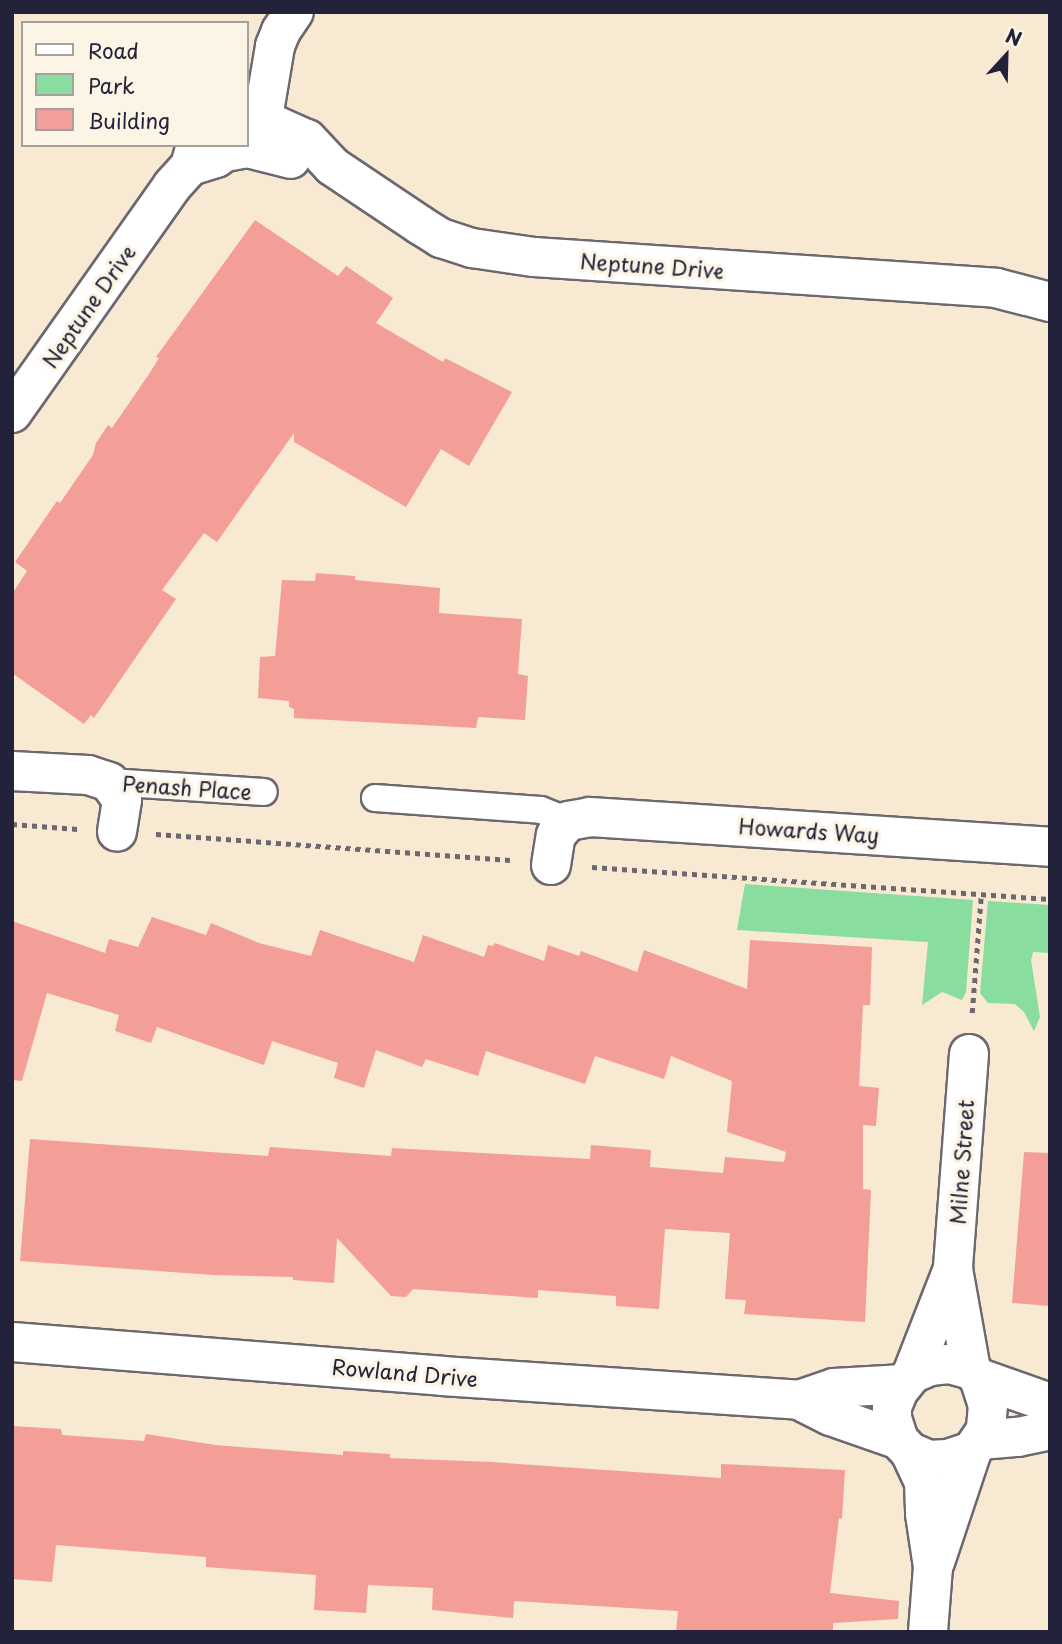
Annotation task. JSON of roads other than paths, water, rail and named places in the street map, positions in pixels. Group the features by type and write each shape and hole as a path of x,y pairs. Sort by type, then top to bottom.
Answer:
{"street":[{"path":"255,131 275,46 293,12"},
{"name":"Neptune Drive","path":"255,131 291,130 307,139 332,166 441,238 493,252 996,288 1050,302"},
{"name":"Neptune Drive","path":"12,413 193,155 239,147"},
{"name":"Neptune Drive","path":"996,288 1050,281"},
{"name":"Penash Place","path":"12,771 88,775 109,782 122,800 117,832"},
{"name":"Howards Way","path":"568,821 590,817 1050,847"},
{"path":"551,865 556,835 568,821"},
{"name":"Milne Street","path":"969,1054 953,1269 975,1374"},
{"name":"Milne Street","path":"908,1379 953,1269"},
{"name":"Rowland Drive","path":"12,1342 442,1376 799,1400 904,1446"},
{"path":"928,1632 933,1567 923,1482 904,1446 892,1413 897,1395 908,1379 940,1364 975,1374 1050,1403"},
{"path":"933,1567 976,1446 986,1430 988,1405 975,1374"},
{"name":"Rowland Drive","path":"799,1400 834,1388 908,1379"},
{"path":"904,1446 937,1461 976,1446 1050,1430"}],"lane":[{"name":"Penash Place","path":"109,782 264,792"},
{"name":"Howards Way","path":"375,798 541,810 568,821"}]}
